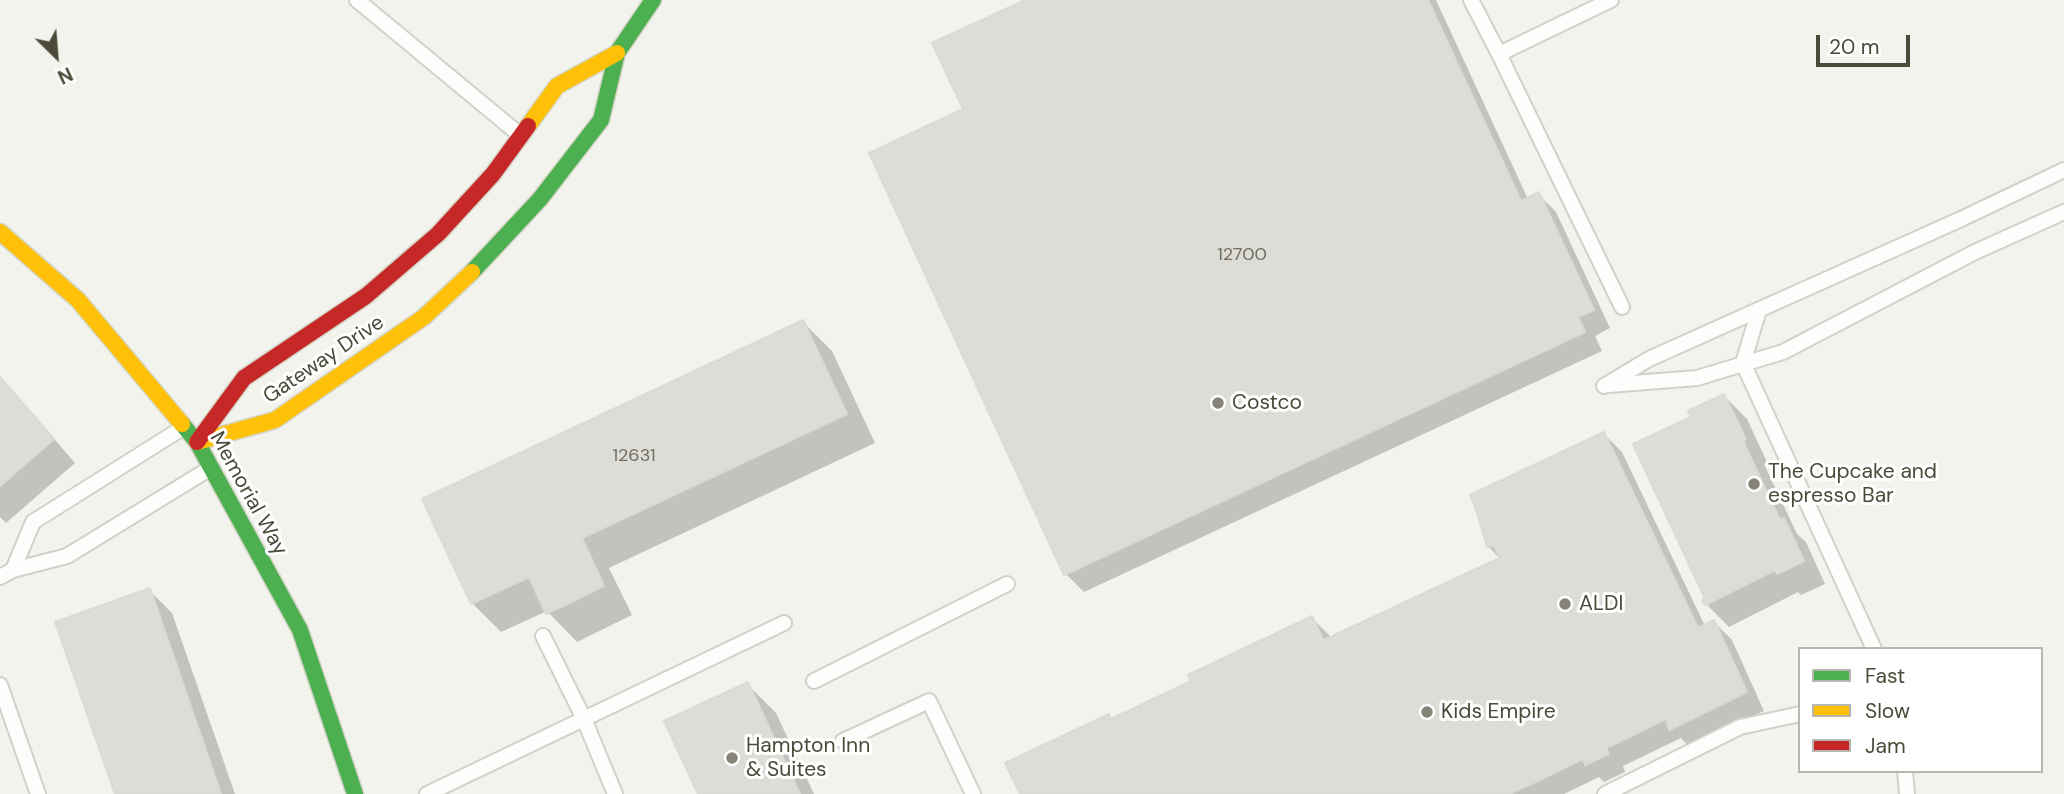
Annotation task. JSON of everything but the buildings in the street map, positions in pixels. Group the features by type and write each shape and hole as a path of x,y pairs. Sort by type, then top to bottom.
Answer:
{"street":[{"name":"Gateway Drive","path":"197,442 275,420 424,317 479,266 540,199 601,120 617,53 653,0"},
{"name":"Gateway Drive","path":"197,442 244,378 366,296 438,234 494,174 557,86 617,53"},
{"name":"Memorial Way","path":"0,232 78,300 197,442 300,631 355,794"}],"lane":[{"path":"357,0 521,136"},
{"path":"1471,0 1622,307"},
{"path":"1499,54 1611,0"},
{"path":"2064,170 1650,359 1604,386 1697,377 1783,352 1975,252 2064,212"},
{"path":"1759,310 1743,363 1873,647"},
{"path":"6,573 33,522 184,427"},
{"path":"6,573 67,556 211,468"},
{"path":"814,681 1007,584"},
{"path":"427,794 784,623"},
{"path":"544,636 584,719 615,794"},
{"path":"0,685 38,794"},
{"path":"843,741 929,701 973,794"},
{"path":"1605,794 1740,727 1798,714"},
{"path":"1905,773 1907,794"}],"traffic: fast":[{"path":"472,272 540,199 601,120 617,53 653,0"},
{"path":"182,424 197,442 300,630 355,794"}],"traffic: slow":[{"path":"528,126 557,86 617,53"},
{"path":"0,232 78,300 182,424"},
{"path":"197,442 275,420 424,317 472,272"}],"traffic: jam":[{"path":"197,442 244,378 366,296 438,234 493,174 528,126"}],"place":[{"name":"Costco","path":"1218,403"},
{"name":"The Cupcake and espresso Bar","path":"1754,484"},
{"name":"ALDI","path":"1565,604"},
{"name":"Kids Empire","path":"1427,712"},
{"name":"Hampton Inn & Suites","path":"732,758"}]}
